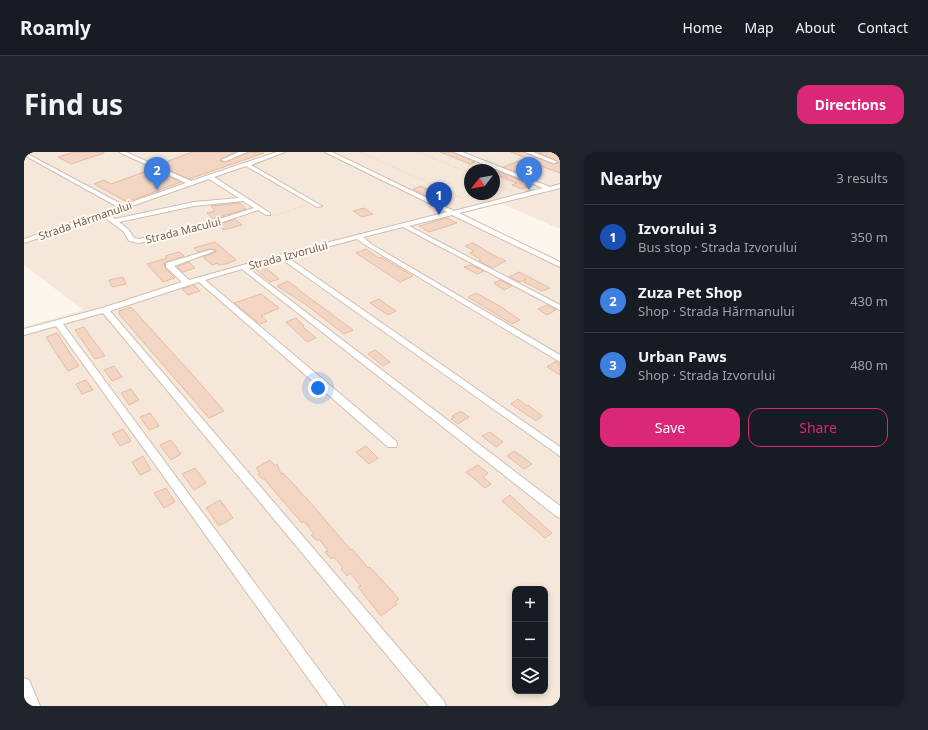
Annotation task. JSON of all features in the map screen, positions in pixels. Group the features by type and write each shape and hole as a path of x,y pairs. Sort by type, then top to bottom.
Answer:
{"street":[{"path":"122,152 190,183"},
{"path":"224,160 244,152"},
{"path":"265,152 273,155"},
{"name":"Strada Hărmanului","path":"24,241 282,152"},
{"path":"328,152 560,265"},
{"path":"457,152 556,188"},
{"path":"528,152 556,162"},
{"path":"24,153 123,207"},
{"path":"246,164 317,204"},
{"path":"210,177 268,214"},
{"name":"Strada Izvorului","path":"24,332 105,310 200,279 282,256 556,188"},
{"name":"Strada Macului","path":"114,221 186,205 245,199"},
{"name":"Strada Macului","path":"104,213 127,231 132,240 139,241 200,228 258,208"},
{"path":"405,226 560,308"},
{"path":"24,233 32,238"},
{"path":"359,237 368,245 560,359"},
{"path":"187,283 169,265 212,251"},
{"path":"282,256 560,452"},
{"path":"243,267 560,513"},
{"path":"200,279 392,444"},
{"path":"105,310 439,706"},
{"path":"58,322 337,706"},
{"path":"24,685 33,706"}],"path":[{"path":"360,152 480,206"},
{"path":"418,152 464,171"},
{"path":"500,186 523,195"},
{"path":"268,214 276,216 317,204"}],"shaded area":[{"path":"24,152 560,152 560,229 500,203 462,214 560,261 560,706 24,706 24,327 83,310 24,265"}],"building":[{"path":"74,152 104,153 71,164 58,157"},
{"path":"192,152 235,152 220,160 226,162 248,152 264,153 189,179 158,165"},
{"path":"440,152 453,152 475,162 470,164"},
{"path":"511,152 524,152 553,164 559,162 537,152 550,152 560,156 560,173 538,165 518,173 503,167 526,158"},
{"path":"152,169 181,182 127,202 94,184 104,180 111,184"},
{"path":"500,172 532,185 521,189 512,185 517,183 506,179 507,177 504,178 500,176"},
{"path":"421,186 436,194 428,197 413,189"},
{"path":"240,203 246,209 213,219 207,213 215,211 211,206"},
{"path":"364,208 373,214 362,217 353,211"},
{"path":"447,218 457,223 429,232 419,226"},
{"path":"235,219 242,225 223,230 218,225"},
{"path":"215,242 236,260 226,264 218,265 218,263 212,265 203,257 216,252 216,250 210,249 198,252 194,248"},
{"path":"473,243 506,261 492,268 479,261 481,260 470,253 474,251 465,246"},
{"path":"366,249 378,258 381,257 413,276 400,282 356,253"},
{"path":"179,252 184,256 164,263 165,268 175,278 163,282 147,264 167,258 165,256"},
{"path":"189,262 195,268 183,272 177,267"},
{"path":"262,265 279,279 270,282 254,268"},
{"path":"471,265 484,271 477,274 464,267"},
{"path":"519,272 550,288 542,291 524,282 526,279 520,282 509,277"},
{"path":"123,277 126,284 112,287 109,280"},
{"path":"500,280 512,286 504,290 494,283"},
{"path":"288,281 353,330 344,334 305,304 277,286"},
{"path":"194,285 200,291 188,295 182,289"},
{"path":"476,293 498,305 520,320 512,324 468,297"},
{"path":"261,294 279,308 261,316 267,321 260,324 234,303"},
{"path":"379,299 396,311 388,315 370,303"},
{"path":"547,305 556,310 547,315 538,309"},
{"path":"131,307 224,411 209,418 119,314 119,311"},
{"path":"296,318 304,326 302,326 316,338 307,342 286,322"},
{"path":"84,327 105,356 95,359 75,330"},
{"path":"57,333 79,366 68,371 60,359 46,337"},
{"path":"375,350 390,362 383,366 368,354"},
{"path":"556,361 560,364 560,375 547,367"},
{"path":"114,366 122,377 112,381 104,370"},
{"path":"86,380 93,390 82,394 76,384"},
{"path":"131,389 139,400 129,405 121,393"},
{"path":"518,399 542,416 536,421 511,404"},
{"path":"462,412 469,417 458,424 451,419 454,417 452,416"},
{"path":"150,413 159,426 149,430 140,417"},
{"path":"123,429 131,441 120,446 112,434"},
{"path":"490,432 503,442 496,447 482,436"},
{"path":"171,440 181,454 171,460 160,445"},
{"path":"366,446 378,458 369,464 356,452"},
{"path":"514,451 532,464 524,469 507,456"},
{"path":"143,456 151,470 140,475 132,462"},
{"path":"270,460 275,466 277,464 281,474 283,473 351,550 352,549 368,568 370,567 399,599 395,602 397,604 381,616 358,587 361,586 350,573 347,576 341,569 343,568 334,557 331,559 325,552 328,551 319,539 317,541 311,535 314,534 304,521 302,523 258,474 260,473 256,468"},
{"path":"478,465 488,473 483,477 491,484 485,488 466,472"},
{"path":"195,468 206,483 194,490 182,474"},
{"path":"166,488 175,502 164,508 154,493"},
{"path":"510,495 552,533 545,538 502,501"},
{"path":"220,500 233,518 219,526 206,508"}],"place":[{"name":"Zuza Pet Shop","path":"157,190"},
{"name":"Urban Paws","path":"529,190"},
{"name":"Izvorului 3","path":"439,215"}]}
